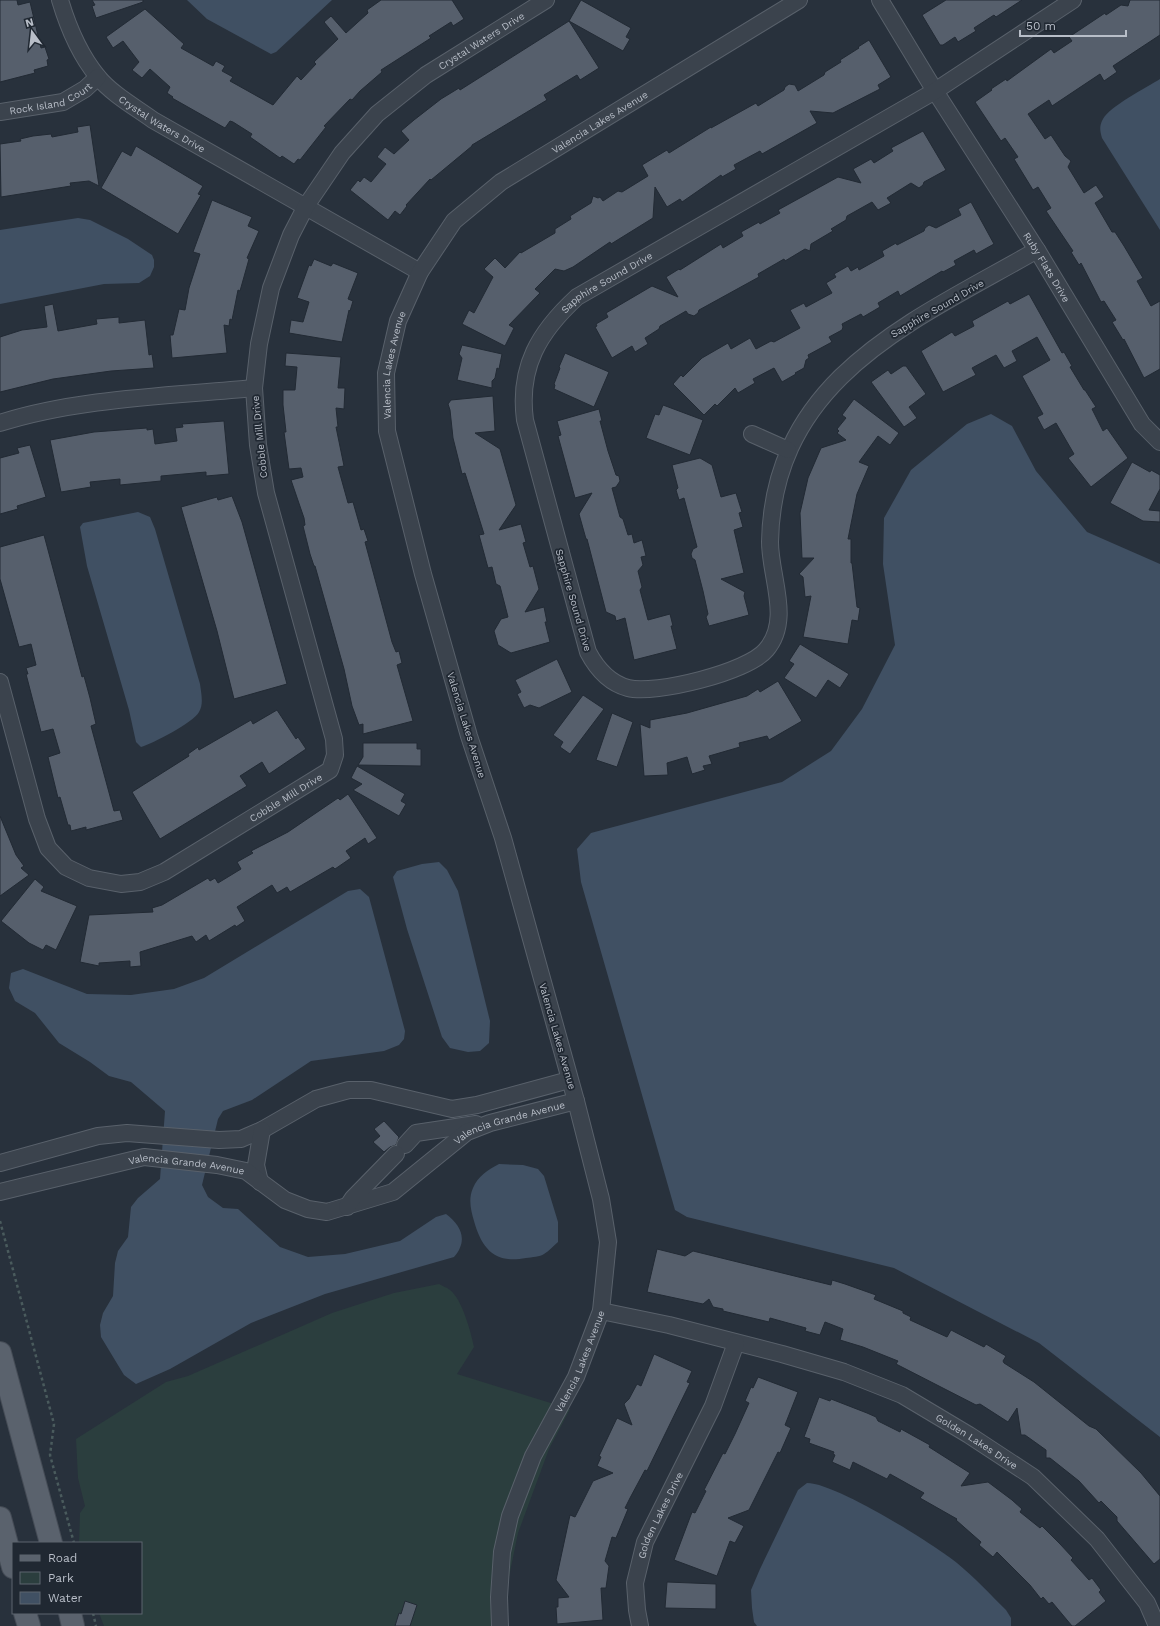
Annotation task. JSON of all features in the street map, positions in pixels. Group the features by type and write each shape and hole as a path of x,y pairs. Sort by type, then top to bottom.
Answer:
{"main road":[{"path":"0,1353 51,1542"},
{"path":"0,1518 12,1563"},
{"path":"25,1614 29,1626"},
{"path":"70,1614 73,1626"}],"street":[{"name":"Crystal Waters Drive","path":"60,0 68,29 98,77 127,102 153,120 420,272"},
{"name":"Crystal Waters Drive","path":"306,206 342,153 377,114 426,75 546,0"},
{"name":"Valencia Lakes Avenue","path":"500,1626 499,1597 502,1552 510,1516 533,1456 576,1377 601,1311 608,1242 601,1199 576,1101 503,838 469,736 429,596 388,431 386,373 398,321 420,272 454,221 501,182 799,0"},
{"name":"Ruby Flats Drive","path":"880,0 935,91 1037,250 1142,424 1160,442"},
{"path":"935,91 1073,0"},
{"name":"Rock Island Court","path":"0,112 63,102 85,89 98,77"},
{"name":"Sapphire Sound Drive","path":"935,91 577,297 550,323 541,337 526,371 523,400 525,420 588,652 604,676 627,688 642,691 661,689 748,665 767,650 776,627 778,614 778,599 771,558 772,518 785,458 809,413 842,375 891,334 1037,250"},
{"name":"Cobble Mill Drive","path":"0,682 37,819 48,848 66,867 89,878 121,884 140,882 164,872 330,770 336,755 334,739 266,494 258,445 254,388 259,344 271,288 291,235 306,206"},
{"name":"Cobble Mill Drive","path":"0,424 22,416 76,405 254,388"},
{"path":"752,434 788,450"},
{"path":"0,1163 98,1136 127,1133 219,1140 241,1138 262,1130 316,1099 349,1090 371,1090 452,1108 478,1105 569,1080"},
{"name":"Valencia Grande Avenue","path":"0,1192 144,1157 217,1164 246,1171 285,1200 308,1209 327,1212 393,1192 467,1132 500,1121 576,1101"},
{"path":"347,1206 353,1198 416,1134 500,1121"},
{"path":"260,1182 256,1165 262,1130"},
{"name":"Golden Lakes Drive","path":"601,1311 782,1354 844,1372 902,1395 969,1435 1026,1473 1097,1540 1147,1603 1158,1626"},
{"name":"Golden Lakes Drive","path":"640,1626 635,1583 645,1542 713,1406 736,1343"}],"path":[{"path":"0,1221 54,1424 50,1455 74,1542"},
{"path":"93,1614 96,1626"}],"green space":[{"path":"439,1284 450,1290 462,1308 474,1347 457,1374 570,1409 549,1449 518,1533 503,1606 508,1626 104,1626 99,1614 142,1614 142,1542 79,1542 80,1513 85,1506 78,1478 76,1439 166,1382 188,1376 332,1313 394,1293"}],"water":[{"path":"187,0 332,0 276,52 271,54 207,19"},
{"path":"1160,79 1160,230 1102,138 1100,128 1103,119 1113,109"},
{"path":"78,218 90,220 128,239 152,255 154,267 150,276 139,283 104,284 0,304 0,230"},
{"path":"991,414 1012,426 1036,471 1087,532 1160,564 1160,1437 1039,1343 894,1268 687,1217 675,1210 581,882 577,849 591,833 782,782 831,751 862,709 895,645 883,564 884,518 911,470 967,424"},
{"path":"138,512 150,517 155,529 200,684 202,698 201,709 196,716 181,727 141,747 136,742 129,710 87,566 80,527 83,523"},
{"path":"439,862 447,870 458,891 490,1021 489,1043 480,1051 468,1052 450,1048 442,1037 407,929 393,877 397,871 422,864"},
{"path":"360,889 369,897 405,1031 404,1039 399,1045 384,1051 311,1061 252,1100 223,1111 218,1119 202,1185 208,1197 223,1208 238,1209 280,1247 308,1257 345,1254 400,1241 436,1217 446,1214 452,1219 459,1229 462,1240 461,1245 454,1257 325,1294 251,1323 170,1369 136,1384 124,1375 101,1337 100,1325 103,1313 113,1296 115,1263 118,1251 128,1237 131,1207 138,1198 160,1179 165,1111 131,1082 109,1076 90,1062 59,1043 35,1013 15,1001 9,988 11,973 23,969 87,994 131,995 174,989 204,978 348,891"},
{"path":"499,1164 523,1165 538,1169 544,1176 558,1222 558,1242 542,1255 536,1257 506,1259 498,1257 492,1253 481,1240 470,1205 471,1192 475,1184 487,1171"},
{"path":"807,1483 821,1486 861,1503 945,1554 970,1574 1006,1610 1011,1618 1011,1626 757,1626 754,1622 751,1590 798,1490"}],"building":[{"path":"0,0 17,0 18,5 30,2 41,48 45,47 49,59 47,60 48,66 34,70 35,73 0,82"},
{"path":"92,0 143,0 143,2 96,18 92,6 95,5"},
{"path":"381,0 452,0 464,19 453,26 451,22 429,36 431,38 381,70 382,72 352,100 350,99 324,126 326,127 300,160 298,159 294,164 282,156 280,158 250,137 252,134 233,122 230,121 225,128 172,98 173,97 167,93 170,87 150,69 142,78 132,70 139,62 123,41 113,48 106,37 145,9 184,44 181,48 213,66 216,61 225,66 222,71 233,77 230,81 273,105 297,76 301,80 316,64 314,62 338,39 324,22 331,16 346,33 368,13 367,10"},
{"path":"581,0 631,28 626,37 630,39 623,51 569,21"},
{"path":"946,0 1022,0 996,17 994,15 974,28 976,31 958,42 955,37 943,45 940,45 922,15"},
{"path":"1130,0 1160,0 1160,35 1113,66 1117,72 1104,81 1100,74 1052,106 1049,100 1028,114 1045,139 1051,135 1065,156 1071,161 1068,167 1084,193 1096,185 1104,197 1095,203 1112,232 1115,232 1143,278 1137,281 1151,306 1160,301 1160,369 1144,378 1124,339 1123,340 1112,322 1116,320 1104,301 1101,302 1081,263 1079,265 1071,252 1073,251 1046,211 1051,208 1038,187 1033,190 1014,159 1018,157 1005,138 1001,141 975,102 992,90 991,89 1006,79 1007,81 1051,49 1054,53 1072,41 1069,37 1105,13 1106,15 1121,5 1128,6"},
{"path":"569,21 599,68 580,80 577,75 544,95 547,100 472,145 431,180 430,179 406,205 407,206 400,215 395,211 388,220 350,190 358,180 360,182 364,177 371,182 386,164 377,157 385,147 394,154 409,140 401,131 441,99 459,88 460,90"},
{"path":"869,40 891,77 878,85 880,89 833,113 810,111 817,123 762,154 760,151 734,165 736,169 722,177 721,175 682,202 680,199 667,207 655,187 653,218 611,244 610,242 573,267 564,271 555,269 535,289 540,293 509,325 514,328 505,346 462,324 469,310 474,313 493,277 484,269 495,258 505,268 520,252 521,253 555,233 555,229 571,219 570,216 591,203 593,196 598,198 600,197 603,201 618,191 622,192 648,176 642,165 667,150 669,153 711,127 756,103 758,106 784,90 789,84 795,85 798,91 824,75 825,72 841,62 840,60"},
{"path":"90,125 99,186 89,181 70,183 71,186 1,197 0,144 21,141 20,139 33,136 51,134 52,137 78,132 77,127"},
{"path":"923,131 946,170 924,182 919,188 911,183 887,198 891,203 878,210 872,202 847,216 846,220 831,229 833,231 811,244 810,251 805,249 785,261 784,259 758,274 759,277 699,310 694,316 688,314 686,311 660,326 659,329 645,338 648,344 635,352 632,346 612,358 595,327 597,326 596,324 608,317 606,313 652,286 678,297 666,277 679,269 680,270 721,244 723,248 743,236 741,232 780,213 778,210 838,177 861,183 853,169 871,159 874,163 893,151 891,148"},
{"path":"136,146 203,186 198,194 201,195 178,234 101,188 122,151 131,156"},
{"path":"212,200 252,217 248,226 259,231 247,258 249,259 240,291 238,290 232,320 230,319 229,326 224,325 227,353 172,358 170,335 173,335 179,309 185,310 189,288 200,254 193,252"},
{"path":"971,202 994,244 976,254 974,250 954,261 956,265 943,272 942,271 900,296 898,291 878,303 880,307 863,317 861,314 842,324 842,330 829,337 832,342 808,355 809,358 806,360 804,368 795,373 796,374 782,382 774,368 753,379 755,383 738,393 735,388 717,406 715,404 704,415 673,384 681,375 683,377 702,358 728,343 731,349 750,338 756,349 771,341 774,342 800,328 790,310 804,303 806,307 832,293 826,283 836,277 834,274 848,266 851,271 858,267 859,270 884,256 882,251 896,243 897,245 924,231 929,225 936,228 961,215 958,209"},
{"path":"314,259 331,266 333,263 358,273 348,299 353,301 350,311 349,310 342,342 289,333 291,320 303,322 309,302 297,298 309,265 311,266"},
{"path":"1029,294 1062,353 1064,352 1072,366 1070,367 1096,407 1092,409 1103,431 1107,428 1128,458 1091,487 1068,458 1074,454 1056,423 1044,430 1037,417 1043,414 1022,376 1050,360 1037,337 1012,351 1017,361 1004,368 996,355 972,368 976,375 943,392 921,351 952,332 955,336 974,326 972,321 1008,301 1010,304"},
{"path":"53,304 58,331 97,324 96,319 119,317 119,323 145,320 149,355 152,354 154,368 111,371 53,379 0,392 0,337 22,330 47,327 44,306"},
{"path":"462,345 502,354 499,369 497,368 495,378 492,381 492,388 457,380 462,358 459,354"},
{"path":"286,353 341,357 338,388 345,388 344,409 336,408 338,427 336,427 344,466 338,467 348,503 353,502 361,530 364,529 368,541 365,542 392,642 396,652 399,651 402,663 397,665 413,721 363,734 363,724 359,725 352,706 344,669 315,566 310,554 303,526 305,525 304,518 291,480 303,477 301,468 289,469 284,432 286,432 283,390 295,390 297,367 285,366"},
{"path":"565,353 609,372 594,407 554,389 559,367"},
{"path":"903,366 906,366 926,394 909,407 917,418 904,427 871,382 888,370 891,374"},
{"path":"493,396 495,431 475,433 500,449 516,505 499,530 521,524 526,542 523,543 530,567 533,566 539,589 525,612 544,607 547,622 545,622 550,642 511,653 498,645 494,631 501,619 508,617 500,586 496,584 492,567 488,568 479,535 484,534 465,473 462,474 453,438 448,404 451,400"},
{"path":"854,399 899,433 890,445 878,436 859,462 869,466 857,494 848,539 851,539 851,563 857,607 860,608 858,621 852,620 848,644 803,637 811,596 805,597 803,577 799,574 814,558 802,558 800,513 808,478 821,448 846,440 837,433 839,431 837,429 846,418 842,415"},
{"path":"663,405 703,420 690,455 646,438 655,414 659,415"},
{"path":"599,409 602,421 600,421 608,451 616,475 619,476 620,481 616,487 612,488 620,517 623,519 628,535 632,534 634,543 642,540 646,556 641,557 643,565 638,571 642,587 640,590 648,620 670,614 673,626 671,626 677,649 634,660 625,618 616,621 615,616 606,612 579,514 592,493 575,498 558,436 561,435 557,421"},
{"path":"224,421 229,474 206,476 206,472 161,476 161,481 120,485 120,479 90,482 91,487 61,492 50,440 94,432 147,428 147,430 153,429 155,444 177,441 175,428 183,427 182,424"},
{"path":"30,445 46,497 17,506 18,509 0,514 0,458 19,453 17,448"},
{"path":"700,458 712,465 721,497 736,493 742,512 739,513 743,527 734,530 744,573 721,579 745,592 744,596 749,615 709,626 706,617 708,614 703,591 695,560 692,558 691,554 693,549 697,547 684,498 679,500 676,490 678,488 672,465"},
{"path":"1132,462 1150,472 1151,470 1160,475 1160,489 1149,510 1160,511 1160,522 1143,521 1110,503"},
{"path":"232,496 242,522 287,684 234,699 217,631 181,507 217,497 218,500"},
{"path":"44,535 82,677 84,676 90,698 96,724 91,726 114,811 120,810 123,820 86,830 86,827 71,831 60,797 58,798 48,757 60,753 53,729 41,732 26,674 28,674 26,668 36,665 31,644 19,647 0,579 0,547"},
{"path":"800,644 849,674 840,688 828,680 816,698 784,678 794,664 789,661"},
{"path":"557,659 572,692 539,708 530,705 524,708 517,694 521,692 515,680"},
{"path":"778,681 802,721 769,740 767,736 739,743 740,747 709,756 712,764 703,766 705,770 692,774 687,757 667,763 668,775 644,776 640,724 650,728 650,720 687,713 747,696 758,689 760,692"},
{"path":"583,695 604,709 570,754 560,747 563,742 553,735"},
{"path":"277,710 296,739 298,737 306,749 269,774 262,762 240,776 247,786 160,839 132,792 189,756 188,754 198,747 199,750 251,720 253,724"},
{"path":"612,713 633,722 617,767 596,760"},
{"path":"363,743 417,743 417,749 421,749 421,766 358,765 363,757"},
{"path":"357,766 405,794 401,801 406,804 399,816 353,790 362,784 351,778"},
{"path":"348,794 377,838 368,844 365,838 346,851 351,858 335,869 333,867 290,892 287,887 277,893 272,885 237,907 245,921 236,927 235,925 209,941 206,935 196,942 192,936 140,952 141,966 130,967 130,961 99,963 99,966 80,962 89,915 153,912 152,908 162,905 208,878 210,881 215,878 218,883 241,869 237,862 253,853 251,851 288,832 338,798 340,800"},
{"path":"0,816 16,855 24,866 21,868 29,875 0,896"},
{"path":"35,879 44,887 41,891 77,906 56,950 46,945 43,950 29,943 1,921"},
{"path":"384,1121 399,1137 396,1145 390,1147 384,1152 373,1142 380,1136 374,1129"},
{"path":"657,1249 685,1256 693,1251 831,1285 832,1280 876,1295 874,1299 903,1311 903,1313 911,1317 910,1320 947,1337 951,1330 984,1347 986,1344 1006,1356 1003,1361 1004,1363 1034,1382 1089,1426 1096,1429 1141,1473 1160,1496 1160,1559 1154,1564 1117,1521 1117,1517 1101,1501 1099,1503 1079,1481 1050,1458 1046,1458 1046,1450 1025,1435 1021,1435 1017,1408 1008,1422 980,1404 976,1405 896,1364 898,1361 863,1347 840,1340 843,1329 825,1322 820,1335 805,1331 806,1328 770,1318 769,1322 723,1311 723,1309 713,1307 709,1299 703,1304 647,1292"},
{"path":"654,1354 692,1371 687,1382 690,1383 647,1471 645,1470 625,1508 628,1509 616,1538 612,1537 605,1561 609,1566 606,1588 601,1588 603,1620 557,1624 556,1607 558,1607 558,1598 569,1597 556,1580 570,1515 575,1517 593,1481 613,1473 597,1466 601,1457 599,1456 617,1418 632,1425 624,1404 629,1399 637,1384 641,1386"},
{"path":"758,1377 798,1392 785,1425 791,1428 780,1453 778,1452 749,1510 728,1518 744,1526 735,1543 730,1541 717,1576 674,1560 692,1512 695,1513 706,1491 704,1490 723,1453 725,1454 735,1434 749,1403 745,1401 751,1387 753,1388"},
{"path":"819,1397 830,1401 831,1399 867,1413 876,1417 878,1421 900,1432 901,1429 930,1445 929,1447 970,1473 961,1486 988,1482 1012,1500 1022,1509 1020,1512 1040,1528 1042,1526 1060,1544 1073,1558 1071,1560 1089,1580 1092,1578 1101,1590 1099,1592 1106,1601 1075,1626 1072,1626 1052,1602 1049,1604 1043,1597 1041,1599 1030,1585 997,1552 993,1557 979,1545 981,1542 956,1520 957,1519 920,1498 924,1493 890,1474 887,1479 853,1462 850,1470 832,1462 835,1455 833,1454 834,1452 809,1443 810,1439 804,1437"},
{"path":"667,1582 716,1584 716,1609 665,1608"},
{"path":"405,1601 417,1605 410,1626 395,1626 399,1613 401,1614"}]}
